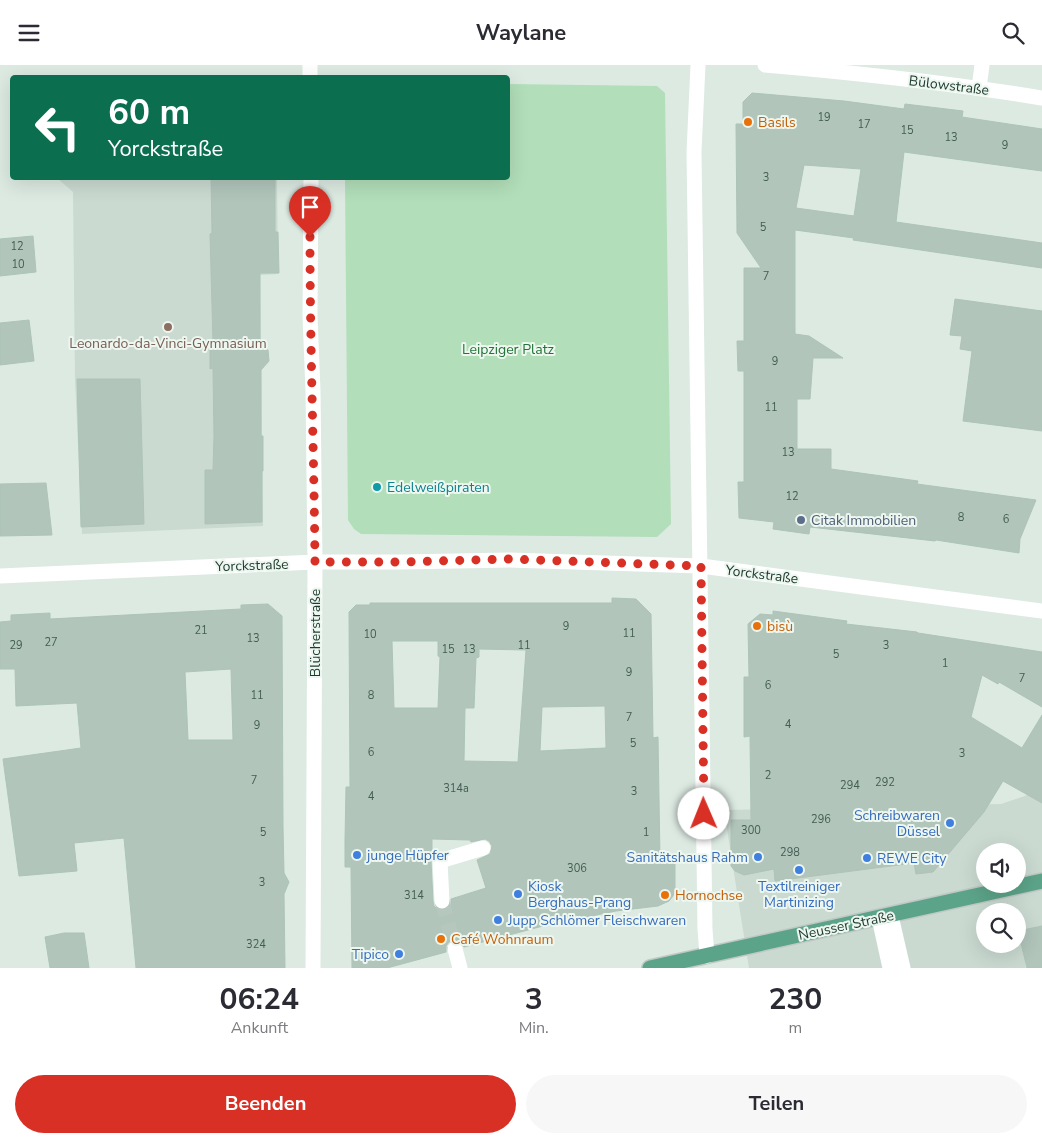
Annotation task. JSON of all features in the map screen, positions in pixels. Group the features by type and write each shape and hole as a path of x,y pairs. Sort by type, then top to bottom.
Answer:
{"main road":[{"name":"Neusser Straße","path":"650,968 1042,881"}],"street":[{"path":"698,65 694,152 705,929 707,956"},
{"name":"Bülowstraße","path":"766,65 980,88 1042,98"},
{"path":"980,88 982,65"},
{"name":"Blücherstraße","path":"311,180 310,316 315,562 313,968"},
{"name":"Yorckstraße","path":"0,575 315,562 509,559 701,566 1042,611"},
{"path":"442,901 440,861 483,848"},
{"path":"885,917 890,968"},
{"path":"885,917 902,968"},
{"path":"455,949 460,968"}],"shaded area":[{"name":"Leonardo-da-Vinci-Gymnasium","path":"59,180 277,180 278,274 260,275 263,526 82,534 75,379 73,192"},
{"path":"1042,790 1042,926 1026,930 1026,903 976,903 976,953 1024,953 1026,968 749,968 724,810 1001,804"}],"green space":[{"name":"Leipziger Platz","path":"510,84 657,86 665,93 671,524 657,537 361,534 354,529 348,520 345,180 510,180"}],"building":[{"path":"752,93 844,101 904,109 905,104 963,111 962,117 1042,129 1042,171 904,152 896,222 1042,243 1042,268 795,230 795,334 809,336 843,358 813,358 810,399 797,399 797,449 831,449 831,469 918,481 917,484 1036,500 1020,539 1019,553 936,540 810,527 809,534 773,529 774,522 739,518 738,482 744,482 744,371 738,371 737,341 744,341 744,268 761,268 737,233 736,124 743,124 743,102","holes":["804,165 861,169 854,216 796,208"]},
{"name":"Leonardo-da-Vinci-Gymnasium","path":"211,180 275,180 275,232 278,232 279,273 260,273 260,341 268,350 269,361 261,370 261,436 263,436 262,522 205,524 205,470 213,470 214,436 213,368 210,369 210,343 213,343 210,234 212,233"},
{"path":"33,236 36,272 0,276 0,239"},
{"path":"955,299 1042,311 1042,431 963,421 972,351 960,349 962,336 950,335"},
{"path":"29,320 34,361 0,365 0,323"},
{"path":"77,379 140,379 144,524 81,527"},
{"path":"46,483 52,535 0,536 0,484"},
{"path":"612,598 636,599 651,614 653,738 658,737 660,859 675,859 675,890 673,896 669,901 658,906 616,911 543,926 464,947 461,942 453,940 446,946 446,952 387,968 352,968 351,867 345,867 346,787 350,787 349,612 356,605 370,605 370,603 612,603","holes":["392,641 438,641 438,656 440,657 438,708 394,708","479,649 526,650 518,762 464,761 465,708 474,708 476,658 479,657","605,706 606,748 540,751 542,707","432,839 470,840 471,842 485,839 489,841 492,846 490,854 477,860 486,888 451,899 451,905 447,909 438,910 434,906 433,901"]},
{"path":"268,604 282,616 284,873 289,882 284,894 285,968 136,968 124,838 74,843 77,871 19,876 3,759 81,748 77,703 16,706 15,669 0,669 0,622 11,621 11,615 50,613 50,619 241,609 241,605","holes":["231,669 233,740 188,740 185,672"]},
{"path":"773,611 847,621 846,624 917,632 1042,652 1042,707 999,682 998,684 982,675 971,717 1022,748 1042,715 1042,803 1003,781 984,812 933,872 916,874 914,863 775,881 774,869 744,875 735,871 731,866 731,820 751,820 750,736 744,737 744,677 749,677 748,624 760,614 773,615"},
{"path":"1042,926 1042,968 1027,968 1023,953 1026,953 1026,929"},
{"path":"64,933 84,933 89,968 50,968 45,937"}],"tunnel":[{"path":"442,901 455,949"}],"place":[{"name":"Basils","path":"748,122"},
{"name":"Leonardo-da-Vinci-Gymnasium","path":"168,327"},
{"name":"Edelweißpiraten","path":"377,487"},
{"name":"Citak Immobilien","path":"801,520"},
{"name":"bisù","path":"757,626"},
{"name":"Schreibwaren Düssel","path":"950,823"},
{"name":"junge Hüpfer","path":"357,855"},
{"name":"Sanitätshaus Rahm","path":"758,857"},
{"name":"REWE City","path":"867,858"},
{"name":"Textilreiniger Martinizing","path":"799,870"},
{"name":"Kiosk Berghaus-Prang","path":"518,894"},
{"name":"Hornochse","path":"665,895"},
{"name":"Jupp Schlömer Fleischwaren","path":"498,920"},
{"name":"Café Wohnraum","path":"441,939"},
{"name":"Tipico","path":"399,954"}],"route":[{"path":"310,237 315,562 509,559 701,566 704,814"}]}
